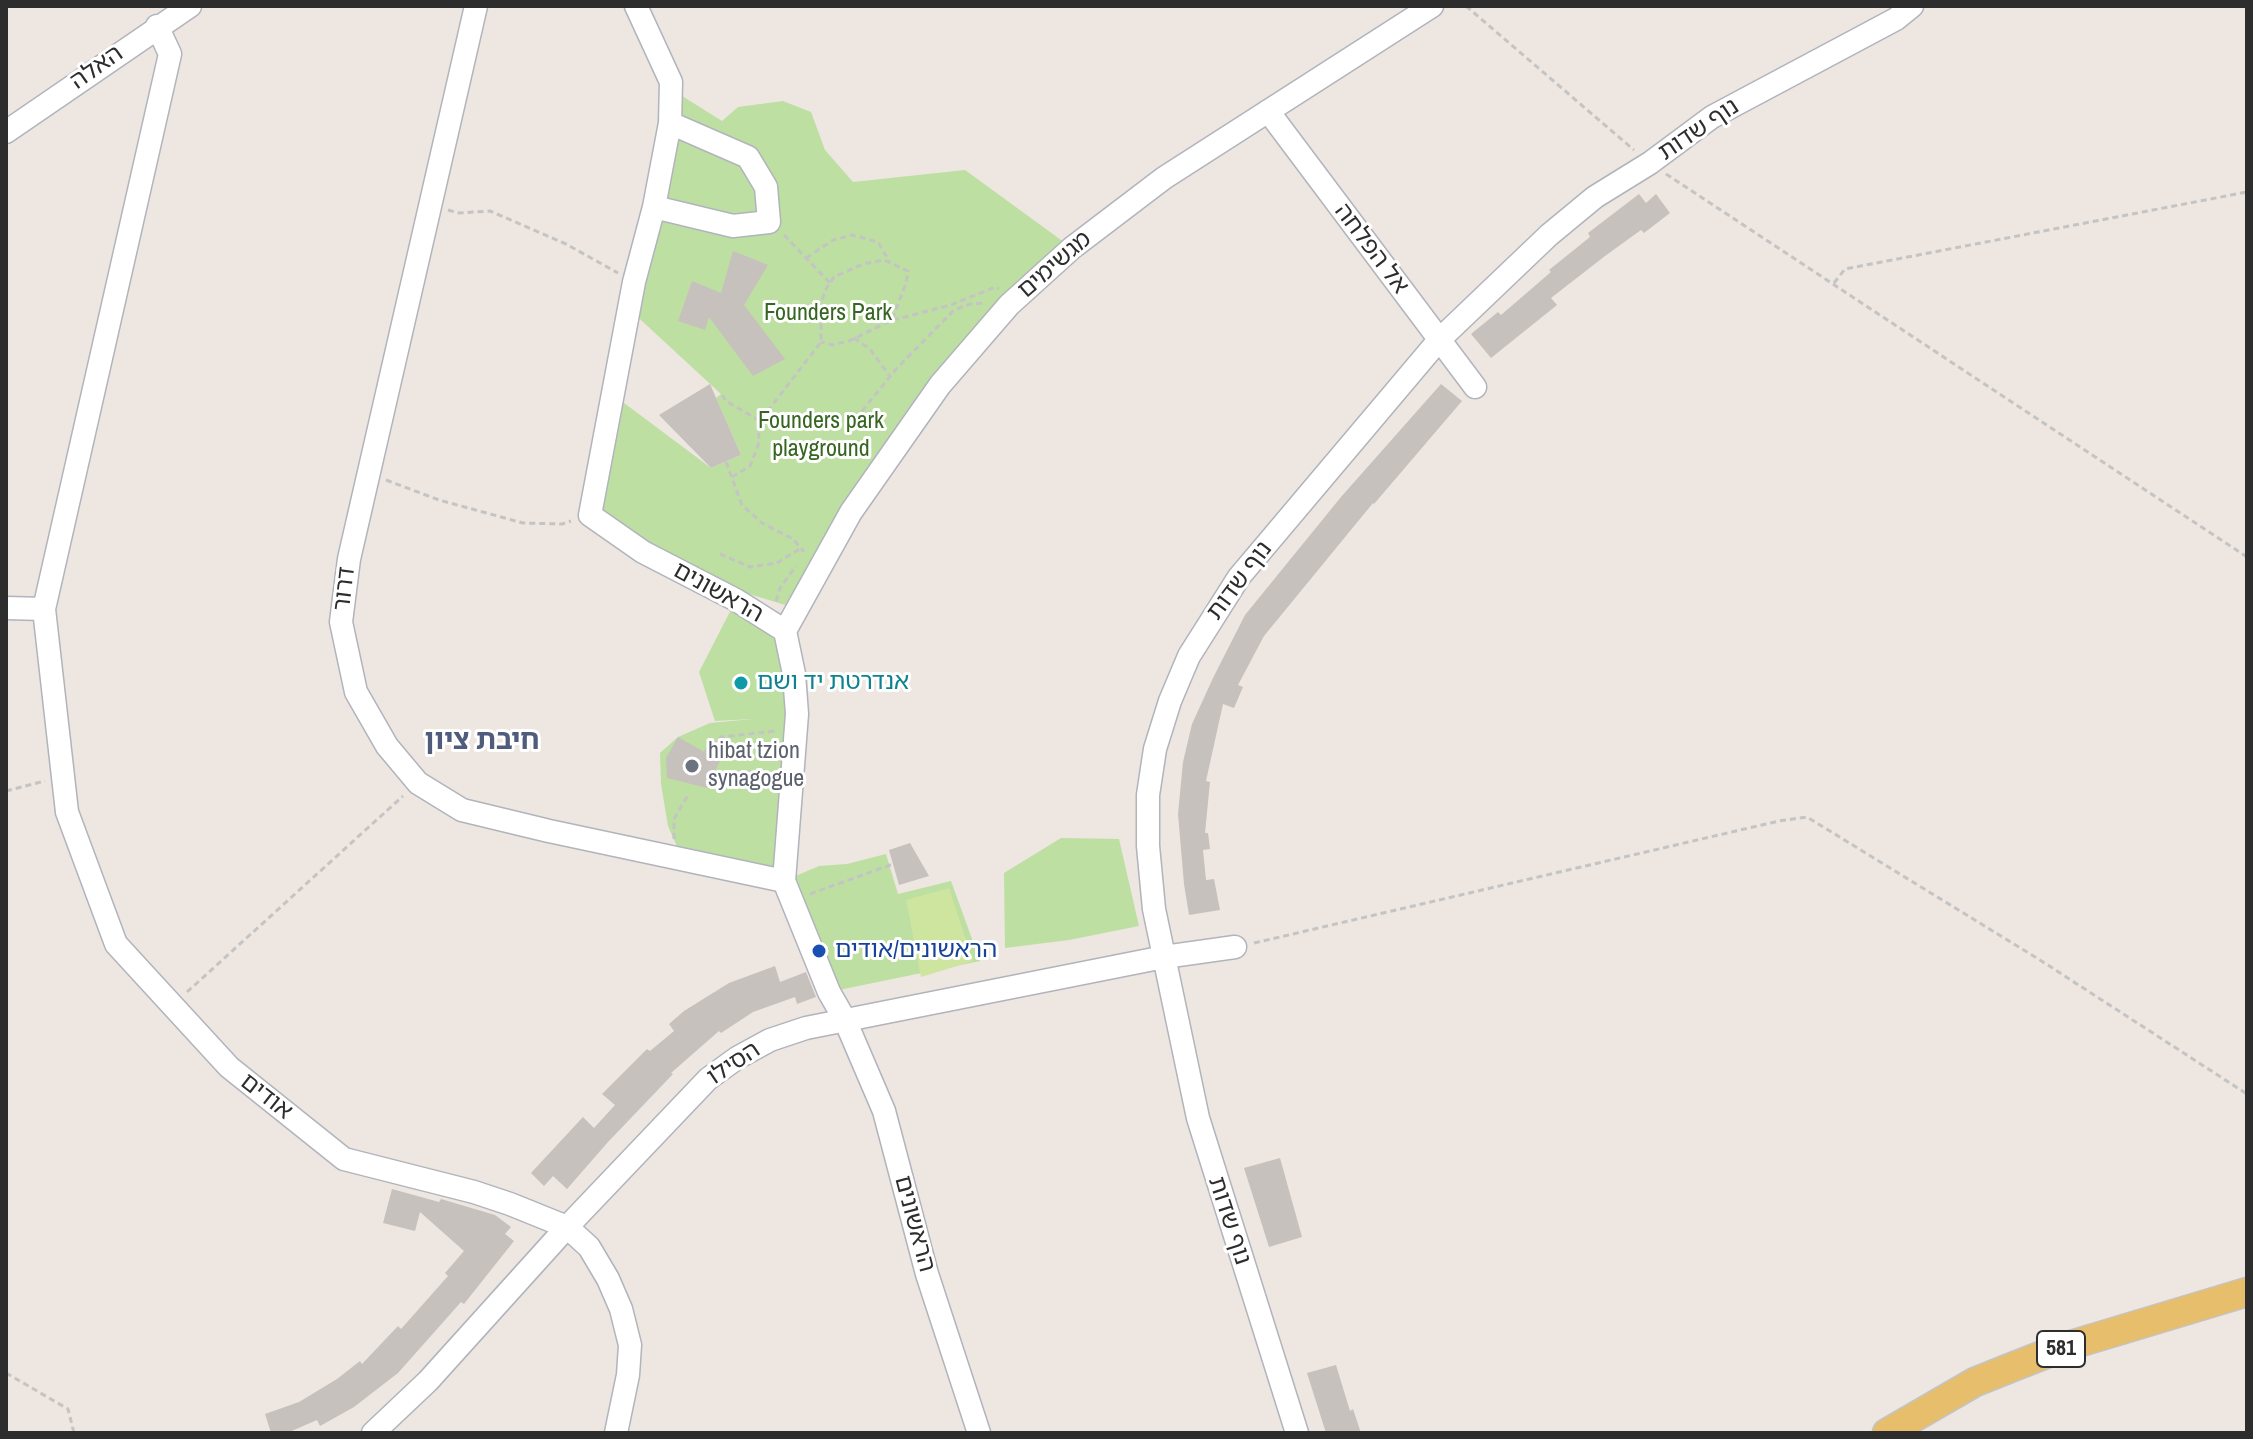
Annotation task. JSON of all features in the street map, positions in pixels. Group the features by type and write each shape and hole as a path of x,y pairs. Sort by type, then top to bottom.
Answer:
{"main road":[{"name":"581","path":"1887,1433 1975,1382 2015,1366 2061,1348 2247,1292"}],"street":[{"name":"האלה","path":"6,132 190,6"},
{"name":"דרור","path":"476,6 349,559 341,622 356,692 387,746 418,783 462,810 679,859 788,890"},
{"path":"590,515 634,282 654,207 670,123 671,82 636,6"},
{"name":"מגשימים","path":"785,631 814,563 940,385 1009,305 1072,248 1164,178 1432,6"},
{"name":"נוף שדות","path":"1297,1433 1198,1118 1154,909 1148,846 1148,795 1155,749 1189,656 1239,577 1439,340 1549,235 1595,197 1650,163 1712,117 1896,19 1912,6"},
{"name":"אודים","path":"157,26 170,54 44,609 67,812 116,944 229,1067 344,1159 474,1192 567,1227 589,1247 608,1279 630,1345 623,1410 616,1433"},
{"name":"אל הפלחה","path":"1268,111 1475,387"},
{"path":"654,207 733,226 769,222 766,187 748,157 670,123"},
{"name":"הראשונים","path":"590,515 643,552 736,600 785,631 794,674 796,731 788,890 829,992 845,1020 884,1111 927,1274 979,1433"},
{"path":"6,608 44,609"},
{"name":"הסילו","path":"373,1433 428,1381 567,1227 708,1079 737,1058 770,1040 806,1028 1164,957 1235,947"}],"path":[{"path":"1466,6 1650,163 2247,557"},
{"path":"1834,283 1845,269 2247,192"},
{"path":"429,204 459,213 490,211 566,244 634,282"},
{"path":"806,258 833,240 852,235 878,242 890,263"},
{"path":"795,245 830,283"},
{"path":"732,477 750,466 755,456 760,421 821,342 821,303 834,277 855,267 884,260 908,271 892,320"},
{"path":"821,342 832,345 892,320 951,305 995,287 1002,291 1009,305"},
{"path":"862,411 889,377 954,310 991,301 1009,305"},
{"path":"854,338 870,349 889,377"},
{"path":"722,395 726,401 760,421"},
{"path":"726,462 742,505 762,523 793,539 814,563 788,575 776,602"},
{"path":"368,474 439,500 523,523 562,524 590,515"},
{"path":"720,554 750,567 777,563 801,548"},
{"path":"705,752 711,743 721,737 796,731"},
{"path":"715,772 792,772"},
{"path":"6,791 63,776"},
{"path":"172,1006 418,783"},
{"path":"679,859 674,839 674,819 688,795"},
{"path":"1235,947 1807,817 2040,960 2247,1094"},
{"path":"788,890 893,864"},
{"path":"6,1373 68,1409 74,1433"}],"green space":[{"name":"Founders Park","path":"671,89 722,121 738,107 783,101 811,112 825,150 853,182 965,170 1072,248 989,316 785,605 681,573 590,515 612,394 711,468 741,455 716,398 721,394 629,309"},
{"path":"736,600 785,631 797,714 775,879 679,851 668,826 661,784 660,753 678,737 710,723 752,719 715,721 699,672"},
{"path":"1061,838 1119,839 1139,926 1069,940 1005,948 1004,873"},
{"path":"886,854 898,894 951,881 980,961 829,992 784,881 819,866 847,864"},
{"path":"949,888 973,961 921,977 906,900"}],"building":[{"path":"1639,194 1646,203 1656,194 1670,213 1644,233 1641,230 1551,298 1557,305 1491,358 1471,334 1498,312 1501,315 1590,237 1588,233"},
{"path":"733,251 768,265 744,305 785,359 753,376 709,317 705,330 678,321 692,281 721,293"},
{"path":"710,384 741,455 711,468 659,415"},
{"path":"1441,384 1462,401 1264,636 1238,685 1243,687 1234,708 1223,704 1206,781 1210,782 1205,833 1208,833 1210,849 1203,850 1206,880 1214,879 1220,910 1189,915 1178,814 1183,762 1192,724 1213,678 1245,615 1341,497"},
{"name":"hibat tzion synagogue","path":"678,737 720,761 707,788 667,778 666,758"},
{"path":"910,843 929,876 899,885 889,850"},
{"path":"775,966 780,982 806,972 816,997 797,1004 795,997 753,1012 721,1033 719,1031 671,1073 567,1189 553,1176 544,1186 531,1173 583,1117 594,1128 615,1105 602,1094 647,1049 650,1051 674,1031 669,1024 684,1011 729,983"},
{"path":"1280,1158 1302,1237 1269,1247 1244,1168"},
{"path":"392,1189 495,1215 511,1227 505,1234 514,1241 464,1304 461,1302 398,1373 354,1407 320,1426 317,1420 287,1433 271,1433 265,1414 299,1402 360,1361 362,1364 398,1326 401,1329 448,1276 445,1273 464,1251 420,1212 415,1231 383,1223"},
{"path":"1336,1365 1350,1411 1353,1409 1361,1433 1326,1433 1307,1373"}],"place":[{"name":"אנדרטת יד ושם","path":"741,683"},
{"name":"hibat tzion synagogue","path":"692,766"},
{"name":"הראשונים/אודים","path":"819,951"}],"district":[{"name":"חיבת ציון","path":"482,741"}],"park label":[{"name":"Founders park playground","path":"821,436"}]}
